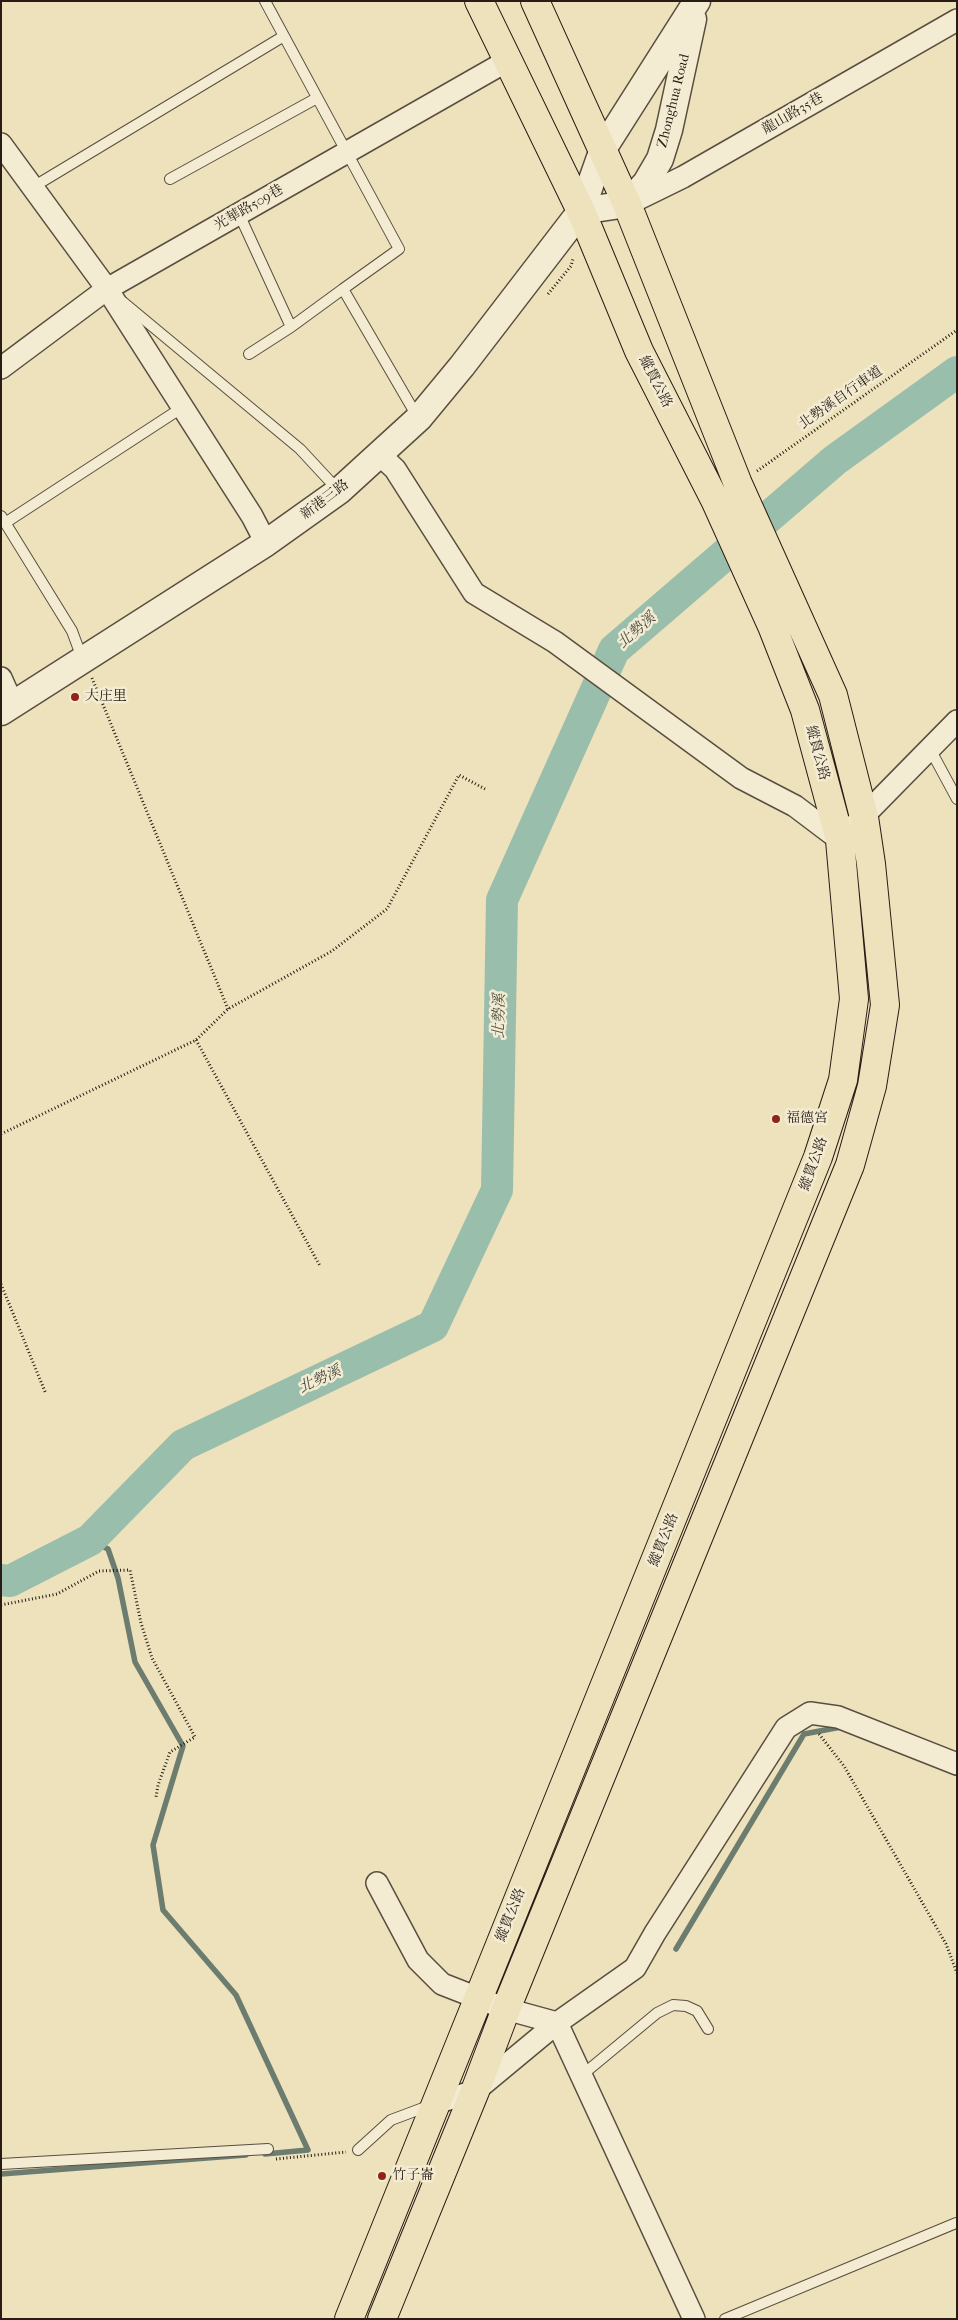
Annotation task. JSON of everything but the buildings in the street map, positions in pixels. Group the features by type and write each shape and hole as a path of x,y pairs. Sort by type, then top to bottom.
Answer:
{"main road":[{"name":"縱貫公路","path":"354,2307 818,1157 843,1080 854,999 840,840 805,710 772,626 716,502 639,351 581,211 507,61 480,1"},
{"path":"387,2315 476,2091 506,2009 850,1165 872,1086 885,1005 871,864 864,816 833,695 738,484 604,149 535,1"}],"street":[{"name":"Zhonghua Road","path":"581,211 604,149 697,1"},
{"name":"Zhonghua Road","path":"627,204 646,182 660,159 671,121 697,1"},
{"name":"龍山路35巷","path":"627,204 683,177 957,20"},
{"name":"光華路509巷","path":"1,368 107,289 507,61"},
{"path":"1,144 107,289 252,516 266,543"},
{"path":"581,211 627,204"},
{"name":"新港三路","path":"7,709 82,659 266,543 339,490 380,455 419,418 581,211"},
{"path":"380,455 395,470 474,593 555,642 741,778 795,806 840,840 957,721"},
{"path":"1,678 7,709"},
{"path":"436,2103 476,2091 557,2023 635,1968 786,1728 810,1713 838,1717 957,1764"},
{"path":"377,1883 418,1960 442,1984 506,2009 557,2023 694,2319"},
{"path":"354,2307 387,2315"}],"lane":[{"path":"249,354 291,327 399,249 265,1"},
{"path":"32,187 284,36"},
{"path":"170,179 318,98"},
{"path":"239,214 291,327"},
{"path":"107,289 300,449 339,490"},
{"path":"343,289 419,418"},
{"path":"82,659 72,632 3,519 183,407"},
{"path":"930,749 957,799"},
{"path":"582,2076 657,2013 673,2005 686,2006 697,2011 708,2029"},
{"path":"358,2150 391,2120 436,2103"},
{"path":"1,2164 268,2149"},
{"path":"725,2319 956,2223"}],"path":[{"name":"北勢溪自行車道","path":"738,484 957,330"},
{"path":"82,659 92,677 228,1009"},
{"path":"1,1134 196,1040 228,1009 332,951 387,909 459,775 485,789"},
{"path":"196,1040 320,1266"},
{"path":"1,1284 46,1394"},
{"path":"1,1605 56,1594 99,1571 130,1570 141,1623 152,1658 194,1738 170,1752 158,1785 156,1797"},
{"path":"821,1739 844,1766 946,1944 957,1973"},
{"path":"277,2160 358,2150"}],"waterway":[{"name":"北勢溪","path":"1,1580 10,1581 90,1540 183,1445 433,1326 497,1190 502,900 614,650 835,460 957,372"},
{"path":"90,1540 108,1549 118,1578 135,1662 183,1746 153,1845 163,1910 236,1995 308,2150 265,2154"},
{"path":"676,1949 804,1734 841,1727"},
{"path":"1,2174 246,2155"}],"place":[{"name":"大庄里","path":"75,697"},
{"name":"福德宮","path":"776,1119"},
{"name":"竹子崙","path":"382,2176"}]}
